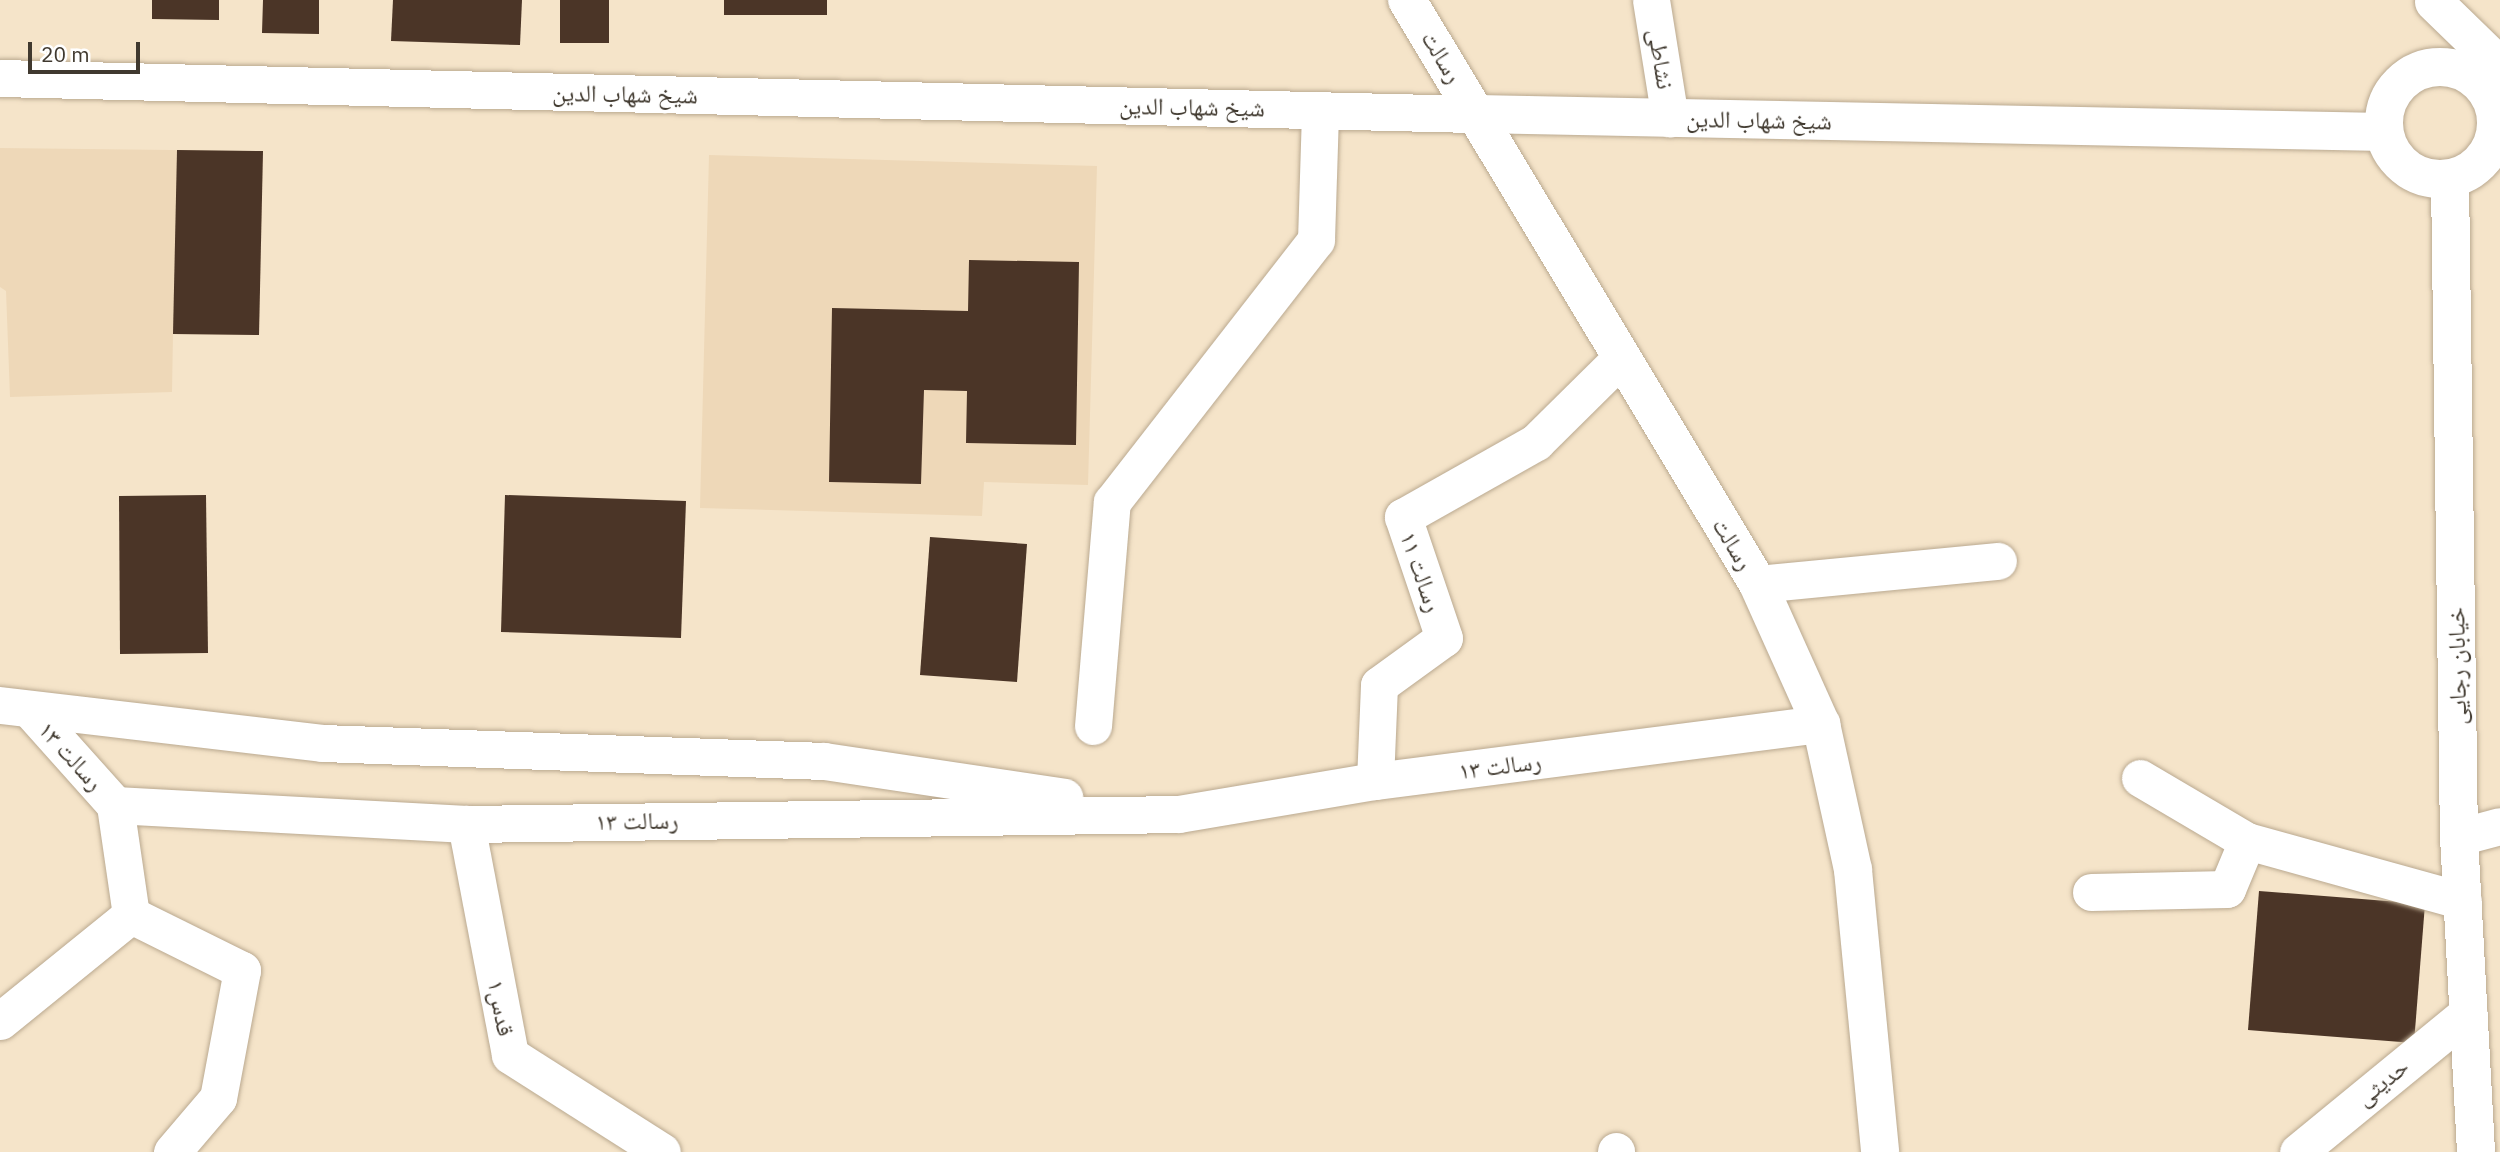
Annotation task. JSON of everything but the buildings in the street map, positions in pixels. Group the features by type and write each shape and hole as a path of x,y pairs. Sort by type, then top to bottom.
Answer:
{"main road":[{"name":"رسالت","path":"1407,0 1758,584 1821,724 1853,870 1880,1152"},
{"path":"2434,1 2500,66"},
{"path":"2431,67 2434,1"},
{"path":"2431,67 2473,77 2488,93 2498,125 2487,156 2449,179 2407,169 2384,132 2395,90 2431,67"},
{"name":"شیخ شهاب الدین","path":"1477,114 2384,132"},
{"name":"خیابان رجایی","path":"2449,179 2459,836 2476,1152"}],"street":[{"name":"نشاطی","path":"1651,0 1670,118"},
{"name":"شیخ شهاب الدین","path":"0,78 1477,114"},
{"path":"1093,726 1112,502 1316,240 1320,110"},
{"name":"رسالت ۱۱","path":"1375,782 1378,685 1444,638 1403,517 1536,442 1621,358"},
{"path":"1758,584 1998,561"},
{"name":"رسالت ۱۳","path":"16,708 115,805 466,824 1179,814 1375,782 1821,724"},
{"name":"رسالت ۱۳","path":"16,708 322,743 824,761 1179,814"},
{"path":"2140,778 2247,841 2463,901"},
{"path":"115,805 131,915"},
{"name":"قدس۱","path":"466,824 510,1055 662,1152"},
{"path":"2459,836 2500,826"},
{"path":"2091,892 2227,889 2247,841"},
{"path":"0,1021 131,915"},
{"path":"131,915 242,971 218,1098 172,1152"},
{"name":"حدیثی","path":"2298,1152 2468,1013"}],"shaded area":[{"path":"0,148 263,151 259,335 173,334 172,392 10,397 6,291 0,287"},
{"path":"709,155 1097,166 1088,485 984,482 982,516 700,508"}]}
